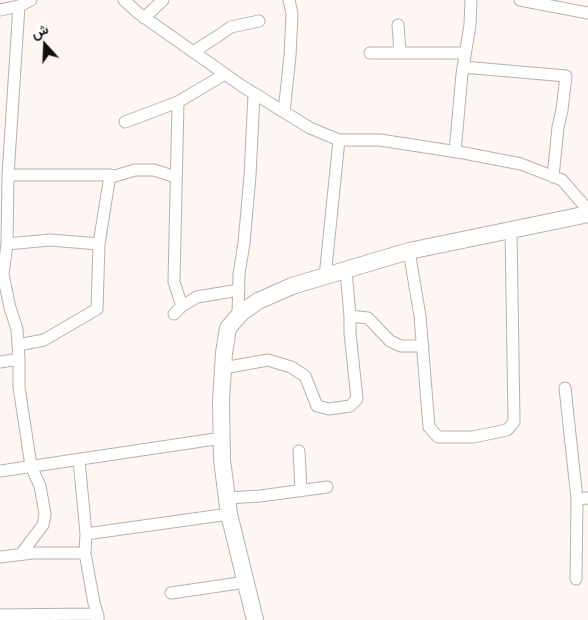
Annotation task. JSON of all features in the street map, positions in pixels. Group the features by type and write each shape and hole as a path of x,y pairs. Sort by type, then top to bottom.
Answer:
{"street":[{"path":"0,10 19,6 31,0"},
{"path":"124,0 144,18 192,52 254,94 310,128 339,140 380,140 521,164 562,180 588,212 410,251 292,286 258,301 238,316 228,328 220,401 222,460 228,506 254,620"},
{"path":"144,18 163,0"},
{"path":"284,112 292,14 289,0"},
{"path":"455,152 463,67 470,25 471,0"},
{"path":"520,0 588,14"},
{"path":"19,6 8,175 7,244 3,274 10,308 17,329 19,388 31,466 40,486 45,514 44,525 21,554"},
{"path":"192,52 231,27 259,21"},
{"path":"398,25 400,53"},
{"path":"370,53 465,53"},
{"path":"463,67 566,76 553,177"},
{"path":"125,122 178,102 225,74"},
{"path":"238,316 239,274 244,243 250,176 254,94"},
{"path":"178,102 174,282 178,310 197,297 239,290"},
{"path":"325,277 339,140"},
{"path":"8,175 115,176 135,170 154,170 176,177"},
{"path":"18,345 44,340 97,309 99,244 110,175"},
{"path":"410,251 420,316 429,427 438,437 473,438 507,430 514,422 511,230"},
{"path":"7,244 50,240 99,244"},
{"path":"223,368 268,360 290,367 305,376 317,406 330,409 350,406 357,398 346,270"},
{"path":"350,316 368,318 390,341 401,346 423,346"},
{"path":"0,362 19,359"},
{"path":"565,388 583,499 576,579"},
{"path":"0,471 222,438"},
{"path":"299,451 302,490"},
{"path":"79,460 86,553 98,618"},
{"path":"86,534 228,506 260,496 327,487"},
{"path":"0,557 33,553 86,553"},
{"path":"171,593 246,582"},
{"path":"0,615 91,614 98,618"}]}
